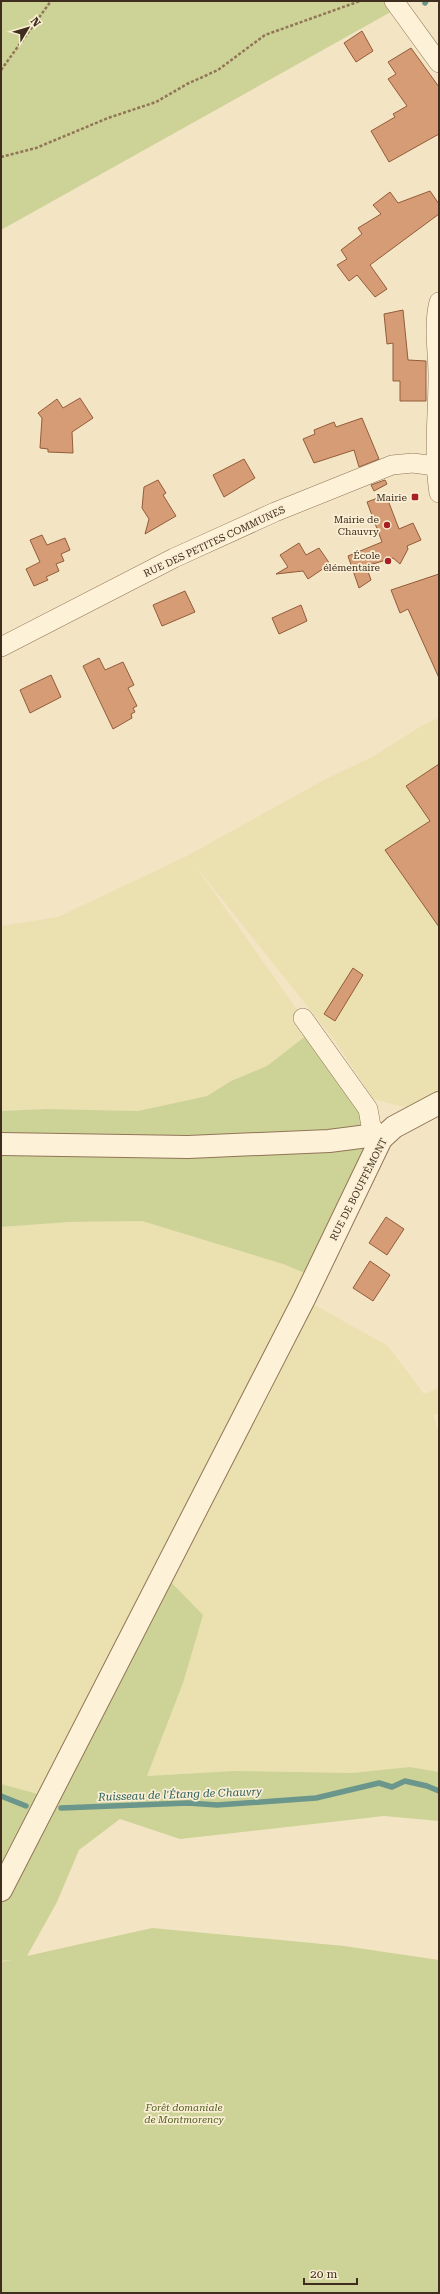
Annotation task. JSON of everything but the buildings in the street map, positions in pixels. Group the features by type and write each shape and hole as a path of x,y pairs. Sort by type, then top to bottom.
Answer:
{"street":[{"path":"394,1 439,63"},
{"path":"439,302 436,326 438,377 435,466 439,493"},
{"name":"RUE DES PETITES COMMUNES","path":"1,647 174,558 275,512 392,465 413,463 435,466"},
{"path":"303,1018 368,1109 372,1126 381,1139"},
{"name":"RUE DE BOUFFÉMONT","path":"1,1890 304,1300 381,1139 394,1127 439,1103"},
{"path":"1,1144 195,1147 329,1142 368,1136 381,1139"}],"path":[{"path":"1,70 51,1"},
{"path":"1,157 36,148 108,118 156,102 187,84 218,70 265,35 360,1"}],"shaded area":[{"path":"439,718 439,1094 408,1108 373,1099 335,1041 194,864 312,1031 267,1066 231,1081 207,1096 138,1111 46,1109 1,1111 1,926 58,917 187,856 324,780 372,757 423,725"},
{"path":"142,1221 283,1264 314,1277 304,1299 388,1346 424,1394 439,1388 439,1415 433,1414 439,1434 439,1772 410,1767 352,1773 234,1771 147,1776 183,1683 49,1797 1,1784 1,1227 69,1222"}],"green space":[{"path":"1,1 394,1 398,8 1,230"},
{"path":"312,1031 381,1134 314,1277 283,1264 142,1221 69,1222 1,1227 1,1111 46,1109 138,1111 207,1096 231,1081 267,1066"},
{"name":"Forêt domaniale de Montmorency","path":"163,1574 203,1615 183,1683 147,1776 234,1771 352,1773 410,1767 439,1772 439,1821 384,1816 180,1839 120,1819 79,1850 57,1902 27,1956 152,1928 344,1946 439,1960 439,2293 1,2293 1,1962 11,1960 1,1961 1,1784 49,1797"}],"waterway":[{"name":"Ruisseau de l'Étang de Chauvry","path":"61,1808 188,1803 217,1805 316,1798 379,1783 392,1787 405,1781 427,1786 439,1791"},
{"path":"1,1796 26,1806"}],"place":[{"name":"Mairie","path":"415,497"},
{"name":"Mairie de Chauvry","path":"387,525"},
{"name":"École élémentaire","path":"388,561"}]}
